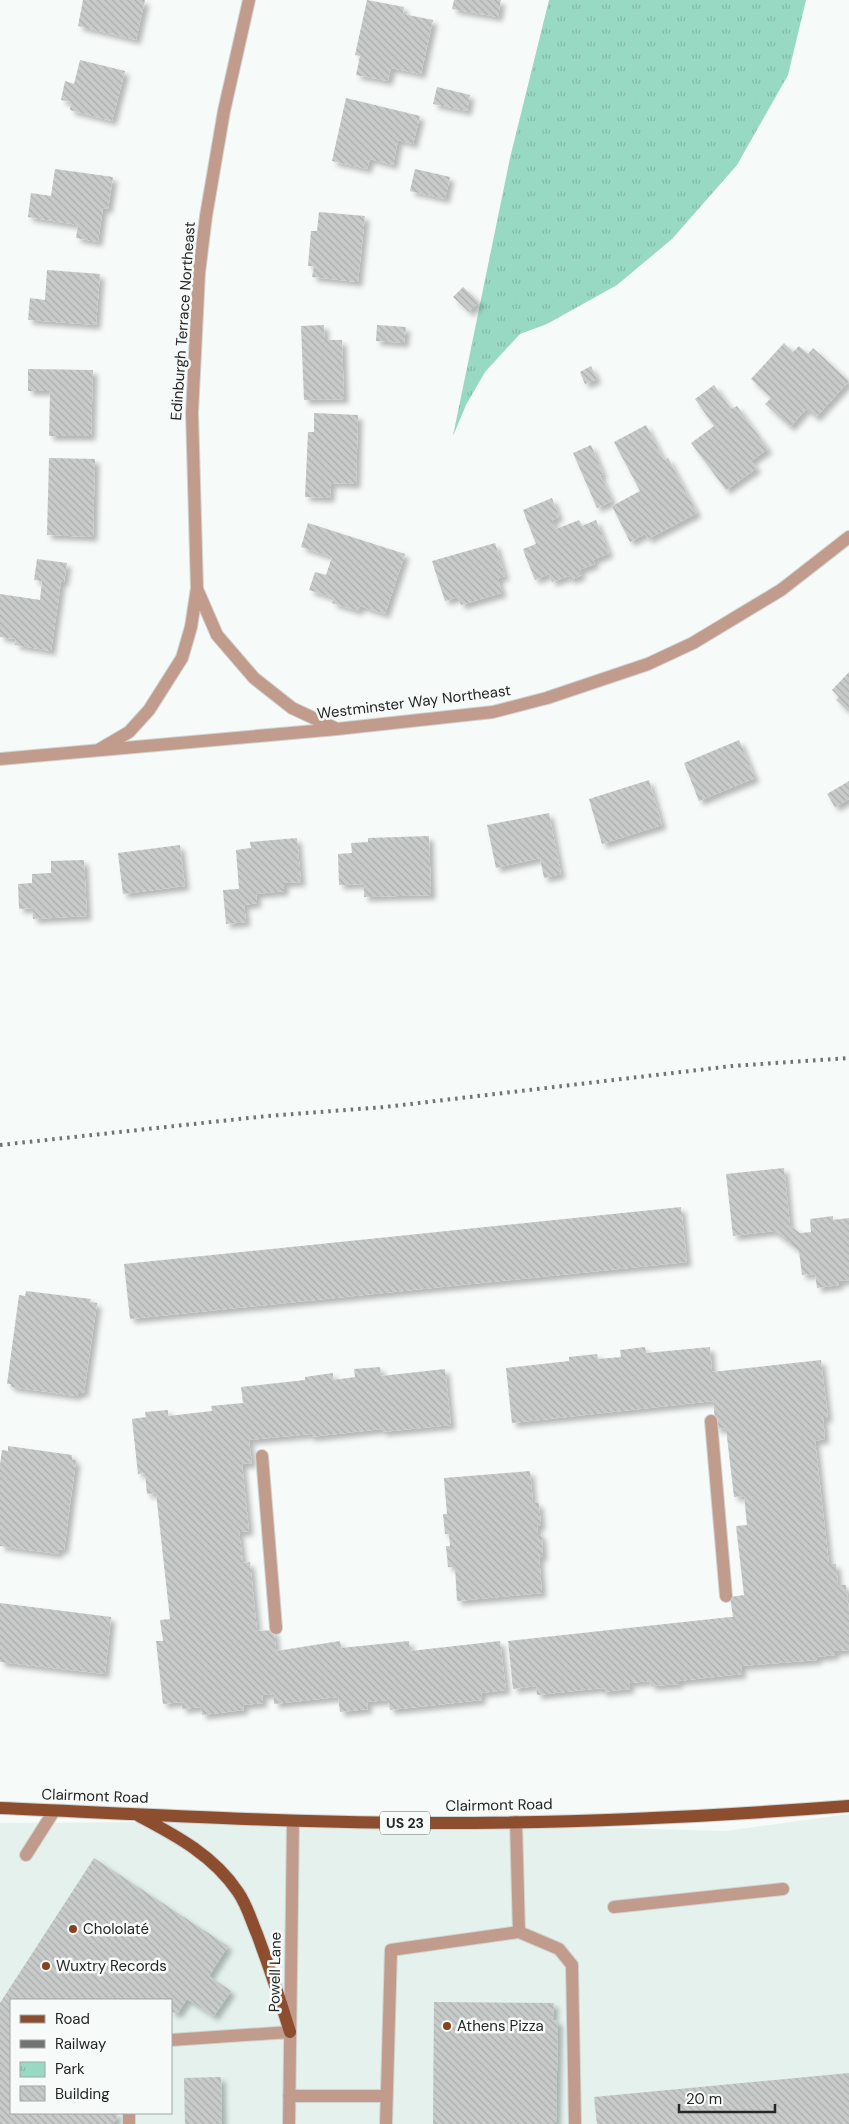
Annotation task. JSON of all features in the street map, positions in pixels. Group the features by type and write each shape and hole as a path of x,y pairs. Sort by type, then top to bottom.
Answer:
{"main road":[{"name":"Clairmont Road","path":"0,1808 293,1821 516,1822 678,1818 849,1806"},
{"path":"135,1814 198,1850 226,1877 239,1893 268,1963 290,2032"}],"street":[{"name":"Edinburgh Terrace Northeast","path":"96,752 129,732 166,684 182,658 191,627 196,588 192,413 199,273 206,216 224,111 249,0"},
{"name":"Westminster Way Northeast","path":"0,760 337,729 492,712 547,698 602,681 684,647 737,618 781,590 849,537"},
{"name":"Edinburgh Terrace Northeast","path":"196,588 217,636 254,678 292,708 337,729"},
{"path":"712,1421 726,1596"},
{"path":"262,1456 276,1628"},
{"path":"26,1854 54,1811"},
{"name":"Powell Lane","path":"289,2124 293,1821"},
{"path":"516,1822 519,1932"},
{"path":"614,1907 783,1890"},
{"path":"386,2124 391,1950 519,1932 559,1949 572,1965 574,2124"},
{"path":"172,2040 290,2032"},
{"path":"289,2096 387,2096"}],"shaded area":[{"path":"849,1814 849,2124 0,2124 0,1823 343,1821 726,1831"}],"green space":[{"path":"549,0 806,0 788,75 737,165 672,239 617,285 547,324 520,334 485,372 466,405 453,436 510,158"}],"building":[{"path":"83,0 145,0 136,40 78,26"},
{"path":"367,0 404,7 403,14 433,20 421,74 391,68 388,81 356,75 360,56 355,55"},
{"path":"454,0 501,0 498,17 452,9"},
{"path":"80,60 125,71 112,121 70,110 71,102 61,100 65,81 74,84"},
{"path":"437,87 470,95 467,111 433,104"},
{"path":"346,98 420,116 413,144 398,140 393,165 370,159 367,169 332,161"},
{"path":"55,169 113,177 108,209 103,208 98,242 76,238 78,225 28,217 31,193 51,196"},
{"path":"415,169 450,177 445,199 410,191"},
{"path":"319,212 365,216 358,282 312,277 314,266 308,266 311,231 317,231"},
{"path":"47,270 100,274 96,325 28,320 30,298 45,300"},
{"path":"463,287 479,302 469,312 453,297"},
{"path":"324,325 325,340 342,340 344,399 304,400 301,326"},
{"path":"377,325 406,327 404,343 376,341"},
{"path":"784,343 793,352 799,346 808,354 813,348 849,381 816,417 806,409 790,427 765,404 771,398 751,379"},
{"path":"591,366 597,379 585,384 580,372"},
{"path":"28,369 93,370 91,436 49,436 50,391 28,391"},
{"path":"714,385 731,409 737,406 768,449 751,461 757,468 726,490 691,443 714,426 695,399"},
{"path":"314,413 358,415 356,484 331,483 330,498 305,497 308,432 314,432"},
{"path":"646,425 664,460 668,458 697,513 648,539 645,534 630,542 612,506 640,491 614,442"},
{"path":"591,445 603,474 600,475 612,501 597,508 573,453"},
{"path":"49,458 95,459 93,537 47,535"},
{"path":"552,498 559,517 552,520 556,529 579,520 582,526 596,520 609,553 593,560 595,564 579,570 582,575 570,580 569,576 552,582 549,574 535,580 523,549 536,544 523,510"},
{"path":"308,523 405,554 385,614 360,606 358,611 332,603 334,598 309,590 315,572 326,575 332,557 301,547"},
{"path":"495,543 505,576 498,578 502,593 461,605 458,597 445,601 432,561"},
{"path":"37,559 67,563 64,582 61,582 51,651 15,645 16,639 0,637 0,594 40,600 42,581 34,580"},
{"path":"849,672 849,712 836,700 839,697 832,690"},
{"path":"739,740 755,778 699,801 684,763"},
{"path":"649,780 662,825 602,844 589,799"},
{"path":"849,781 849,799 835,807 827,794"},
{"path":"549,813 561,874 544,878 540,858 496,868 487,825"},
{"path":"429,836 431,895 364,897 364,884 339,885 338,854 352,853 351,843 368,842 368,838"},
{"path":"297,838 301,882 284,883 284,891 256,894 257,903 244,905 246,922 226,924 223,890 239,889 236,850 251,848 250,842"},
{"path":"180,845 185,886 123,894 118,853"},
{"path":"84,860 87,916 33,919 32,908 19,909 18,884 32,883 32,874 51,873 51,861"},
{"path":"784,1168 790,1226 800,1233 811,1232 810,1219 833,1216 833,1220 849,1218 849,1280 839,1281 839,1285 817,1288 815,1274 802,1275 799,1251 773,1231 733,1236 726,1174"},
{"path":"681,1207 687,1262 130,1319 124,1264"},
{"path":"26,1291 91,1299 90,1302 97,1303 84,1393 78,1393 77,1396 11,1387 11,1384 7,1384 19,1295 25,1296"},
{"path":"645,1347 646,1353 710,1347 712,1372 821,1360 828,1418 823,1418 825,1439 815,1441 829,1564 836,1564 838,1585 846,1585 849,1611 849,1650 835,1651 835,1655 817,1657 817,1660 741,1666 742,1674 678,1681 679,1684 651,1686 650,1681 629,1683 630,1689 602,1692 602,1688 537,1695 536,1686 513,1689 508,1641 733,1617 730,1597 744,1595 736,1526 747,1525 744,1496 734,1497 726,1428 716,1429 713,1401 512,1423 506,1368 569,1361 569,1357 597,1354 598,1359 621,1357 620,1350"},
{"path":"380,1367 381,1376 445,1369 451,1425 382,1432 382,1429 310,1437 310,1434 249,1440 252,1463 242,1464 249,1531 239,1532 243,1563 250,1562 257,1631 274,1630 276,1651 340,1641 341,1648 409,1641 410,1651 500,1641 506,1690 481,1693 482,1700 390,1710 388,1700 367,1702 368,1709 340,1712 338,1697 274,1704 274,1694 262,1695 263,1703 243,1705 244,1710 202,1715 201,1707 182,1709 181,1702 163,1704 156,1641 163,1641 160,1620 170,1619 156,1493 147,1494 145,1473 138,1474 132,1419 146,1417 145,1412 168,1410 168,1416 212,1411 211,1406 243,1403 241,1387 305,1380 305,1377 333,1373 333,1380 355,1377 354,1369"},
{"path":"8,1446 72,1455 72,1460 76,1460 64,1550 59,1549 58,1554 0,1546 0,1465 2,1450 8,1451"},
{"path":"530,1471 533,1503 539,1503 541,1526 537,1526 538,1534 541,1534 542,1539 543,1557 539,1557 542,1593 457,1601 455,1567 448,1567 446,1546 450,1546 449,1534 445,1534 443,1514 447,1514 444,1478"},
{"path":"0,1603 111,1617 105,1674 0,1662"},
{"path":"94,1858 228,1946 209,1976 231,1991 214,2016 187,1999 178,2013 172,2012 172,1999 10,1999 10,2114 117,2114 113,2124 0,2124 0,2003"},
{"path":"434,2002 554,2003 553,2020 558,2021 556,2124 433,2124"},
{"path":"849,2073 849,2124 597,2124 594,2097"},
{"path":"221,2077 222,2124 185,2124 184,2078"}],"railway":[{"path":"0,1145 267,1116 385,1107 732,1066 849,1058"}],"place":[{"name":"Chololaté","path":"73,1929"},
{"name":"Wuxtry Records","path":"46,1966"},
{"name":"Athens Pizza","path":"447,2026"}]}
